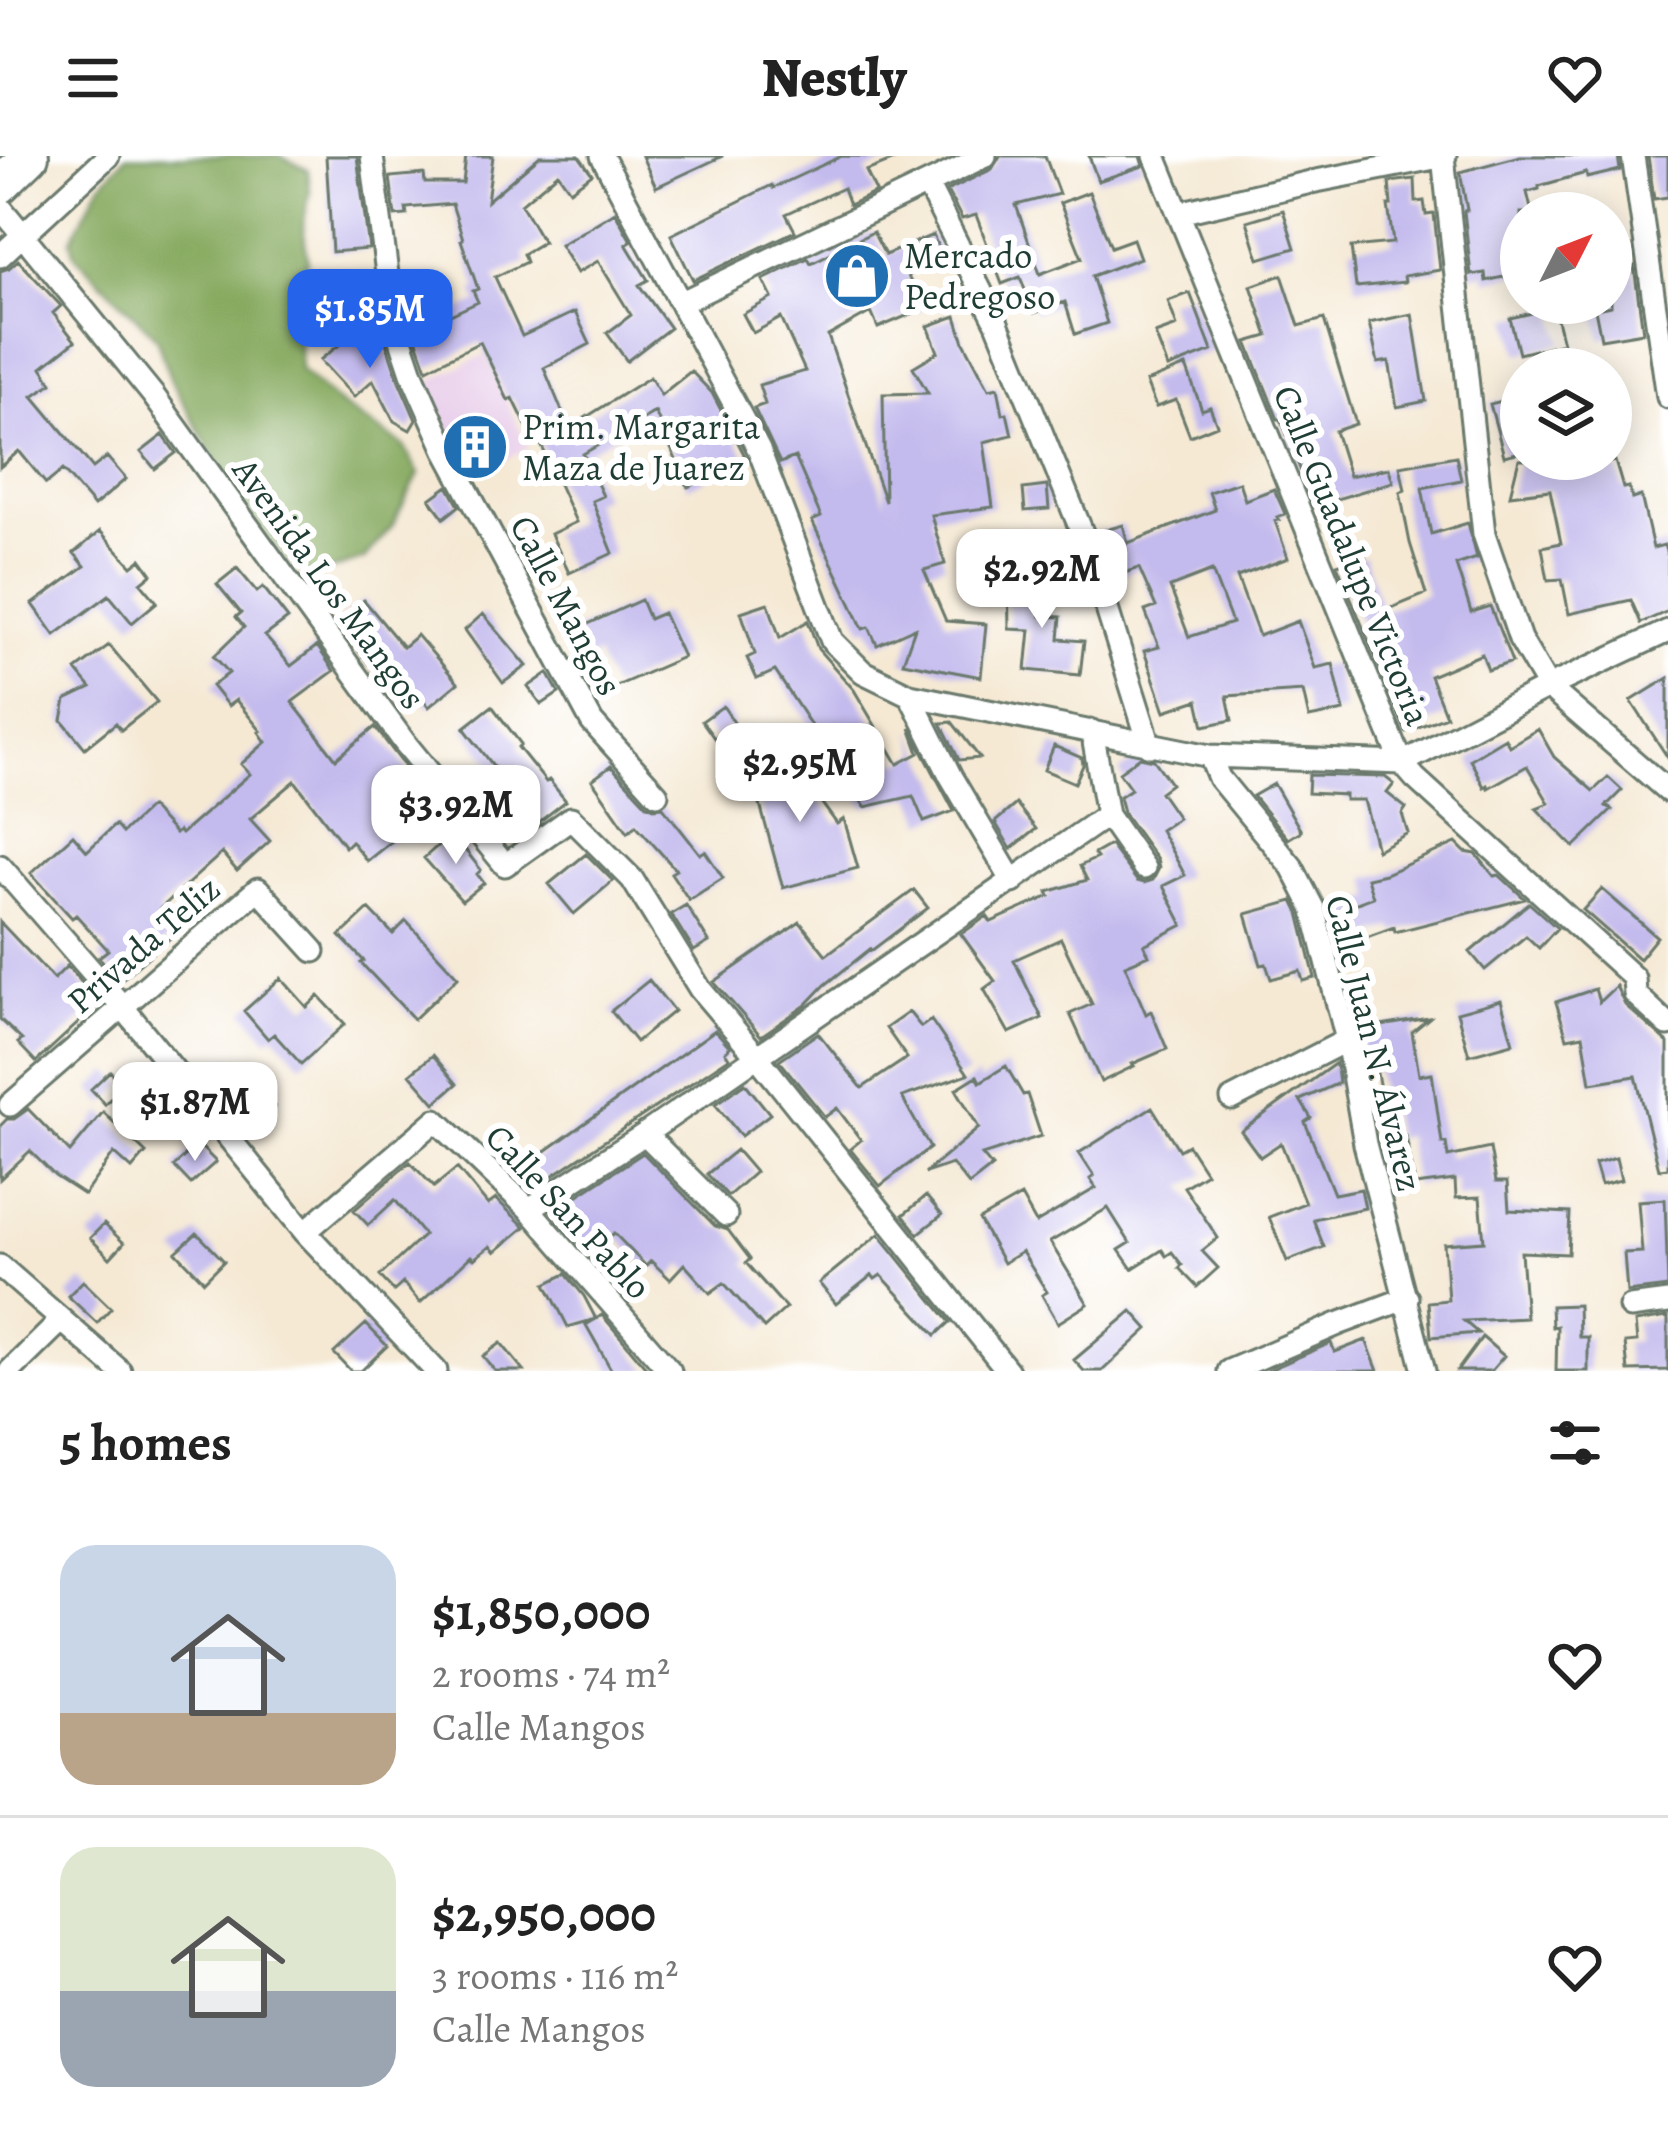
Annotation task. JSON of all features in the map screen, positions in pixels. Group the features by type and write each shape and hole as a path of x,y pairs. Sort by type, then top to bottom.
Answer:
{"main road":[{"path":"0,185 30,156"}],"street":[{"path":"0,256 108,156"},
{"name":"Calle Mangos","path":"372,156 392,313 422,396 448,454 592,722 657,794"},
{"path":"602,156 759,450 832,641 863,672 910,695 1210,756 1402,763 1668,631"},
{"path":"682,302 985,156"},
{"name":"Calle Guadalupe Victoria","path":"1155,156 1402,763 1634,978 1635,994 1668,1025"},
{"path":"1179,213 1443,156 1484,534 1520,639 1548,687 1668,791"},
{"path":"1633,156 1668,397"},
{"path":"928,186 997,323 1086,542 1150,746"},
{"name":"Avenida Los Mangos","path":"0,208 154,395 405,743 505,865 571,818 632,879 700,989 1008,1371"},
{"path":"910,695 1013,882"},
{"path":"1092,730 1107,815 1144,868"},
{"name":"Calle Juan N. Álvarez","path":"1210,756 1219,778 1292,867 1313,908 1347,1040 1365,1144 1424,1371"},
{"path":"529,1209 1107,815"},
{"path":"0,866 122,1006 305,1232 436,1371"},
{"name":"Privada Teliz","path":"10,1105 258,889 314,951"},
{"path":"1232,1099 1347,1040"},
{"name":"Calle San Pablo","path":"305,1232 436,1120 529,1209 670,1371"},
{"path":"645,1134 726,1215"},
{"path":"0,1267 120,1371"},
{"path":"1229,1371 1407,1298"},
{"path":"1630,1307 1668,1302"},
{"path":"10,1371 62,1320"}],"shaded area":[{"path":"484,355 529,448 472,476 426,383"}],"green space":[{"path":"126,156 280,156 308,170 310,193 303,224 308,262 290,278 298,315 300,370 341,406 403,445 419,474 392,526 364,559 313,576 287,562 239,500 171,381 156,337 75,255 71,240 100,185"}],"building":[{"path":"326,156 357,156 369,249 332,252"},
{"path":"466,156 493,156 487,201 540,156 579,156 592,174 570,190 558,173 521,204 543,242 523,254 526,262 495,277 522,336 575,312 590,344 544,368 569,428 650,377 661,395 691,371 712,393 745,456 703,472 707,479 688,487 655,412 583,454 603,496 592,501 613,553 569,573 551,534 576,522 534,429 529,431 513,398 508,400 480,342 427,369 414,332 478,302 473,291 478,289 452,204 406,208 407,215 395,216 390,177 424,174 425,183 463,183"},
{"path":"642,156 723,156 656,187"},
{"path":"842,156 902,157 866,171 876,192 849,205 843,188 786,214 795,231 693,280 671,235"},
{"path":"1000,156 1045,156 1059,194 1016,205 1040,274 1082,258 1060,203 1089,192 1111,247 1133,239 1140,258 1092,276 1107,323 1075,334 1065,302 1034,313 1020,277 1002,284 976,215 962,219 947,191 992,169"},
{"path":"1089,156 1140,156 1143,166 1098,181"},
{"path":"1520,156 1618,156 1620,170 1587,178 1586,173 1527,192 1500,192 1500,278 1486,281 1485,273 1471,275 1460,172"},
{"path":"1648,156 1668,156 1668,197 1654,199"},
{"path":"1415,179 1416,202 1424,201 1426,215 1434,214 1440,270 1404,276 1405,282 1356,287 1351,247 1393,243 1389,182"},
{"path":"1283,210 1295,248 1259,259 1247,221"},
{"path":"615,212 631,241 626,244 648,280 639,285 670,328 627,361 607,333 631,315 598,261 577,273 560,245"},
{"path":"873,232 885,255 933,235 941,254 911,267 913,271 907,274 923,309 878,328 871,312 828,336 885,502 883,394 928,393 913,367 938,352 928,326 956,316 964,342 989,389 998,387 1003,414 1007,413 1012,435 984,442 993,507 931,515 945,564 924,570 946,621 986,624 981,677 903,662 915,628 877,645 869,627 863,629 812,521 821,517 795,457 780,463 754,408 765,404 759,385 805,371 781,318 753,333 743,314 772,298 763,280 808,258 811,263"},
{"path":"18,260 61,306 53,313 75,341 42,367 52,383 33,396 93,468 107,457 126,479 94,506 63,470 46,484 19,451 0,467 0,271"},
{"path":"1632,266 1643,332 1601,339 1598,324 1632,324"},
{"path":"1282,275 1299,326 1324,319 1356,424 1335,431 1349,476 1389,468 1393,482 1314,506 1247,342 1268,336 1251,286"},
{"path":"1190,293 1212,351 1168,368 1155,334 1177,326 1168,301"},
{"path":"1412,314 1426,401 1397,407 1389,361 1378,363 1369,323"},
{"path":"370,321 383,334 416,420 410,430 394,421 373,380 354,397 320,360"},
{"path":"1512,324 1558,324 1563,343 1518,348"},
{"path":"1186,366 1202,410 1210,407 1217,425 1190,436 1176,400 1156,407 1146,382"},
{"path":"1500,401 1500,441 1490,404"},
{"name":"Prim. Margarita Maza de Juarez","path":"477,418 500,462 475,474 453,430"},
{"path":"163,435 176,453 155,469 141,452"},
{"path":"1456,456 1461,480 1422,488 1431,534 1468,523 1477,558 1456,565 1471,612 1490,606 1512,662 1488,670 1482,654 1430,676 1446,716 1406,732 1337,564 1365,556 1382,612 1426,594 1410,543 1400,466"},
{"path":"1514,480 1621,480 1632,499 1641,496 1653,548 1664,545 1668,611 1641,623 1631,600 1569,614 1562,579 1548,580 1542,547 1561,543 1550,490 1510,495"},
{"path":"1239,482 1245,500 1274,489 1285,514 1275,521 1288,558 1237,577 1259,636 1298,621 1315,668 1333,664 1344,711 1309,718 1303,691 1227,696 1232,720 1204,726 1198,700 1165,711 1144,651 1159,647 1145,611 1156,607 1139,568 1113,577 1098,532 1123,525 1128,543 1215,510 1209,492","holes":["1212,571 1232,623 1189,637 1170,587"]},
{"path":"448,486 459,506 444,518 430,499"},
{"path":"1047,486 1049,509 1025,511 1023,489"},
{"path":"100,531 132,566 141,559 152,574 141,583 157,602 132,623 109,595 55,635 33,604 85,566 74,553"},
{"path":"237,568 257,592 263,587 288,619 265,636 291,666 317,646 334,671 292,702 336,759 375,727 413,777 399,787 422,817 367,861 351,841 345,847 295,781 250,819 270,841 237,871 222,853 162,907 158,911 177,932 120,981 99,957 108,950 31,873 73,835 87,851 115,825 122,833 150,807 175,834 181,834 250,774 241,764 266,742 236,700 228,706 212,686 229,673 214,656 244,627 236,617 241,613 217,584"},
{"path":"1008,580 1041,580 1041,616 1061,617 1059,639 1084,641 1080,675 1026,670 1030,630 1009,629"},
{"path":"364,600 403,647 417,635 458,683 429,707 416,691 401,704 341,629 347,624 342,618"},
{"path":"641,600 649,619 663,613 683,657 612,688 597,655 588,659 575,630"},
{"path":"768,603 780,638 808,621 818,649 854,690 898,764 919,753 910,728 954,811 924,822 913,796 865,807 775,671 757,679 747,658 755,654 741,612"},
{"path":"483,614 527,666 503,683 465,630"},
{"path":"109,645 157,702 121,730 116,723 85,748 62,720 66,700 91,688 76,670"},
{"path":"548,673 559,693 541,705 528,687"},
{"path":"1668,678 1668,758 1631,701"},
{"path":"492,706 521,744 518,747 566,801 530,829 504,796 512,790 464,728"},
{"path":"723,706 735,724 714,738 702,721"},
{"path":"952,722 980,758 959,760 941,723"},
{"path":"1538,729 1554,757 1593,791 1608,777 1622,790 1606,806 1612,810 1574,847 1536,808 1549,803 1527,766 1488,788 1470,759 1505,738 1509,746"},
{"path":"780,746 837,824 844,819 858,868 783,888 751,772 768,767 764,751"},
{"path":"1054,746 1082,758 1075,783 1044,770"},
{"path":"1140,757 1154,760 1171,784 1160,792 1178,818 1160,830 1185,875 1163,886 1183,925 1144,945 1149,955 1125,965 1167,1049 1101,1082 1070,1014 1092,1004 1061,939 1014,960 1042,1018 1009,1033 984,989 995,981 961,934 987,916 991,922 1050,896 1048,892 1087,880 1080,866 1110,845 1137,881 1153,880 1157,860 1123,812 1119,797 1131,789 1119,772"},
{"path":"611,766 647,805 663,807 700,854 705,851 723,878 689,900 671,873 676,870 636,825 628,832 592,780"},
{"path":"1309,775 1385,777 1394,784 1387,793 1406,808 1402,814 1408,833 1377,850 1364,800 1308,793"},
{"path":"1274,784 1301,831 1288,839 1253,796"},
{"path":"1016,804 1036,829 1011,849 995,822"},
{"path":"452,833 481,870 477,874 484,883 462,901 424,858"},
{"path":"1456,843 1476,854 1494,876 1499,875 1525,899 1395,932 1394,927 1339,947 1330,913 1373,897 1367,878"},
{"path":"586,854 613,881 574,914 549,884"},
{"path":"1602,889 1657,937 1639,959 1583,910"},
{"path":"914,890 928,908 761,1036 714,982 800,922 826,955"},
{"path":"1293,901 1315,978 1303,981 1300,971 1271,979 1266,964 1261,965 1246,914"},
{"path":"1529,903 1557,928 1539,948 1526,936 1485,970 1470,952"},
{"path":"686,905 709,942 694,951 671,914"},
{"path":"369,909 393,934 406,921 458,977 414,1019 340,936"},
{"path":"0,922 54,979 67,966 100,1003 36,1062 0,1019"},
{"path":"281,978 307,1007 319,996 345,1024 301,1064 274,1034 268,1039 244,1011"},
{"path":"649,980 674,1011 636,1042 611,1011"},
{"path":"1616,986 1625,1005 1668,1043 1668,1168 1659,1169 1636,1076 1591,1083 1583,1035 1567,1038 1556,1002 1595,989 1599,1002"},
{"path":"1501,1000 1513,1043 1469,1055 1457,1012"},
{"path":"909,1012 921,1027 931,1020 968,1074 902,1097 930,1148 880,1186 850,1149 861,1140 837,1108 825,1117 779,1060 818,1033 862,1088 907,1058 886,1028"},
{"path":"1429,1018 1412,1032 1419,1075 1432,1073 1448,1157 1490,1148 1496,1182 1507,1182 1509,1210 1570,1213 1568,1254 1521,1252 1526,1318 1464,1321 1478,1333 1431,1337 1428,1302 1448,1300 1444,1244 1484,1241 1480,1197 1456,1198 1455,1180 1415,1185 1406,1136 1395,1138 1376,1068 1368,1072 1362,1040 1363,1029"},
{"path":"715,1030 730,1047 725,1052 729,1058 531,1190 519,1179 515,1173"},
{"path":"433,1055 457,1084 435,1103 410,1074"},
{"path":"1336,1063 1339,1083 1300,1100 1311,1118 1305,1122 1334,1194 1361,1189 1365,1208 1313,1219 1324,1247 1287,1261 1269,1217 1305,1203 1281,1143 1260,1157 1241,1131"},
{"path":"1006,1066 1023,1095 1027,1094 1041,1136 982,1155 992,1167 969,1185 952,1164 925,1173 979,1128 956,1089 977,1076 980,1082"},
{"path":"110,1071 124,1085 105,1104 91,1089"},
{"path":"745,1083 770,1114 741,1136 715,1104"},
{"path":"259,1089 275,1107 254,1126 238,1109"},
{"path":"1152,1107 1179,1150 1188,1145 1206,1173 1184,1187 1218,1238 1202,1251 1218,1268 1197,1287 1179,1268 1182,1265 1172,1252 1166,1256 1162,1250 1132,1269 1119,1250 1130,1243 1108,1208 1050,1242 1088,1304 1058,1323 1042,1295 1047,1292 1022,1252 1003,1263 979,1220 1021,1196 1036,1223 1096,1188 1079,1153"},
{"path":"28,1109 70,1152 103,1112 146,1153 132,1169 114,1153 84,1195 30,1151 0,1179 0,1126"},
{"path":"198,1144 216,1162 191,1184 174,1166"},
{"path":"736,1150 755,1172 728,1196 707,1174"},
{"path":"643,1153 715,1226 728,1230 750,1259 746,1263 786,1308 764,1328 724,1283 710,1293 684,1264 670,1279 651,1261 646,1266 614,1233 589,1255 552,1212"},
{"path":"1616,1158 1621,1180 1601,1185 1595,1164"},
{"path":"410,1162 434,1187 457,1168 488,1205 496,1199 525,1227 495,1252 490,1246 474,1259 471,1256 420,1303 403,1283 394,1291 380,1276 424,1235 395,1200 368,1225 354,1210"},
{"path":"926,1196 942,1215 918,1234 903,1215"},
{"path":"1665,1199 1668,1287 1627,1292 1624,1253 1642,1252 1638,1201"},
{"path":"104,1224 124,1243 110,1258 90,1238"},
{"path":"197,1233 224,1261 204,1281 176,1252"},
{"path":"879,1234 950,1322 936,1335 881,1275 875,1279 872,1275 836,1304 819,1283"},
{"path":"566,1274 596,1319 568,1327 546,1284"},
{"path":"83,1281 111,1308 97,1323 68,1296"},
{"path":"1578,1305 1579,1337 1588,1337 1588,1371 1556,1371 1557,1326 1552,1327 1551,1306"},
{"path":"1132,1311 1148,1329 1102,1371 1084,1371 1074,1360"},
{"path":"602,1315 649,1371 612,1371 586,1325"},
{"path":"1668,1317 1668,1370 1628,1371 1625,1343 1637,1342 1635,1322"},
{"path":"366,1324 387,1346 361,1371 351,1371 334,1353"},
{"path":"1482,1337 1504,1356 1491,1371 1457,1371"},
{"path":"1366,1340 1378,1371 1267,1371 1331,1343 1335,1352"},
{"path":"501,1343 524,1371 495,1371 483,1356"}],"place":[{"name":"Mercado Pedregoso","path":"857,276"},
{"name":"Prim. Margarita Maza de Juarez","path":"475,447"}]}
